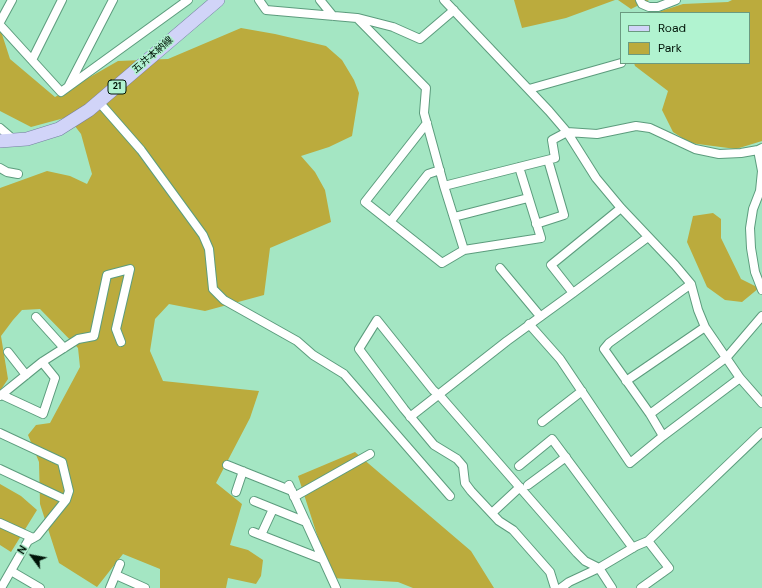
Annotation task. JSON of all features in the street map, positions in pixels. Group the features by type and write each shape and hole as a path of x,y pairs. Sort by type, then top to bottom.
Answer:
{"main road":[{"name":"五井本納線","path":"0,141 27,139 58,129 99,102 218,0"}],"street":[{"path":"12,0 0,24 61,92 188,0"},
{"path":"32,60 62,0"},
{"path":"68,87 113,0"},
{"path":"259,0 266,10 357,18 393,27 420,39 454,10"},
{"path":"320,0 333,16"},
{"path":"444,0 529,89 567,132 596,178 621,208 691,284 698,310 705,327 740,378 762,403"},
{"path":"640,0 642,4 649,7 658,7 676,0"},
{"path":"357,18 426,88 424,113 444,186 464,250"},
{"path":"529,89 620,63"},
{"path":"99,102 141,150 203,235 209,249 213,289 224,300 297,341 313,355 344,374 450,496"},
{"path":"427,123 365,202 442,264 464,250 541,238 518,167"},
{"path":"444,186 555,158 552,140 567,132 597,134 636,126 650,128 695,149 719,154 741,153 760,149 762,171 760,191 753,209 750,228 750,241 755,272 762,290"},
{"path":"0,128 14,140"},
{"path":"536,224 564,215 548,160"},
{"path":"0,168 7,172 18,174"},
{"path":"390,222 428,174 440,170"},
{"path":"454,217 528,198"},
{"path":"573,293 551,265 621,208"},
{"path":"410,417 529,324 648,237"},
{"path":"500,268 540,316"},
{"path":"42,362 55,378 43,414 1,395 42,362 78,339 94,336 107,275 130,269 116,329 121,342"},
{"path":"663,436 650,414 604,349 609,343 691,284"},
{"path":"650,414 727,357 762,316"},
{"path":"36,317 64,348"},
{"path":"555,588 550,572 513,530 499,521 471,491 465,483 463,466 457,459 434,445 410,417 359,349 377,320 432,390 524,486 585,561 599,568 612,588"},
{"path":"529,324 560,359 630,463 740,378"},
{"path":"626,381 705,327"},
{"path":"8,352 26,375"},
{"path":"542,422 582,392"},
{"path":"561,588 571,585 633,548 648,541 762,432"},
{"path":"0,433 62,462 69,491 66,500 37,536 28,541 1,588"},
{"path":"519,466 552,439 633,548"},
{"path":"292,491 370,454"},
{"path":"492,512 524,486 566,457"},
{"path":"227,465 292,491 336,588"},
{"path":"0,469 66,500"},
{"path":"236,492 243,471"},
{"path":"254,501 306,522"},
{"path":"273,509 257,534 322,559"},
{"path":"0,523 33,538"},
{"path":"641,588 669,568 648,541"},
{"path":"110,588 120,564"},
{"path":"11,571 40,588"},
{"path":"116,575 145,588"}],"green space":[{"path":"514,0 615,0 566,18 522,28"},
{"path":"618,0 649,0 631,9"},
{"path":"732,0 762,0 762,141 736,149 690,143 673,132 662,110 668,91 634,64 750,64 750,12 658,12 683,4 728,2"},
{"path":"0,28 10,59 55,97 118,61 168,59 241,28 326,46 342,60 354,80 359,93 352,136 329,147 301,156 315,172 325,190 331,222 270,248 264,295 205,311 169,304 155,319 150,351 163,381 259,391 250,418 216,483 242,504 230,545 248,550 263,560 261,576 256,584 228,578 226,588 160,588 160,569 123,554 97,587 59,563 40,504 39,462 28,435 36,425 50,423 80,367 78,348 40,309 22,310 1,336 8,379 0,391 0,188 47,171 70,176 87,184 92,174 81,134 68,117 31,127 0,111"},
{"path":"713,213 721,219 721,238 741,279 759,288 742,302 725,300 707,287 687,242 693,216"},
{"path":"355,452 471,551 494,588 413,588 398,582 331,578 298,476"},
{"path":"0,484 21,496 37,510 11,552 0,545"}]}
